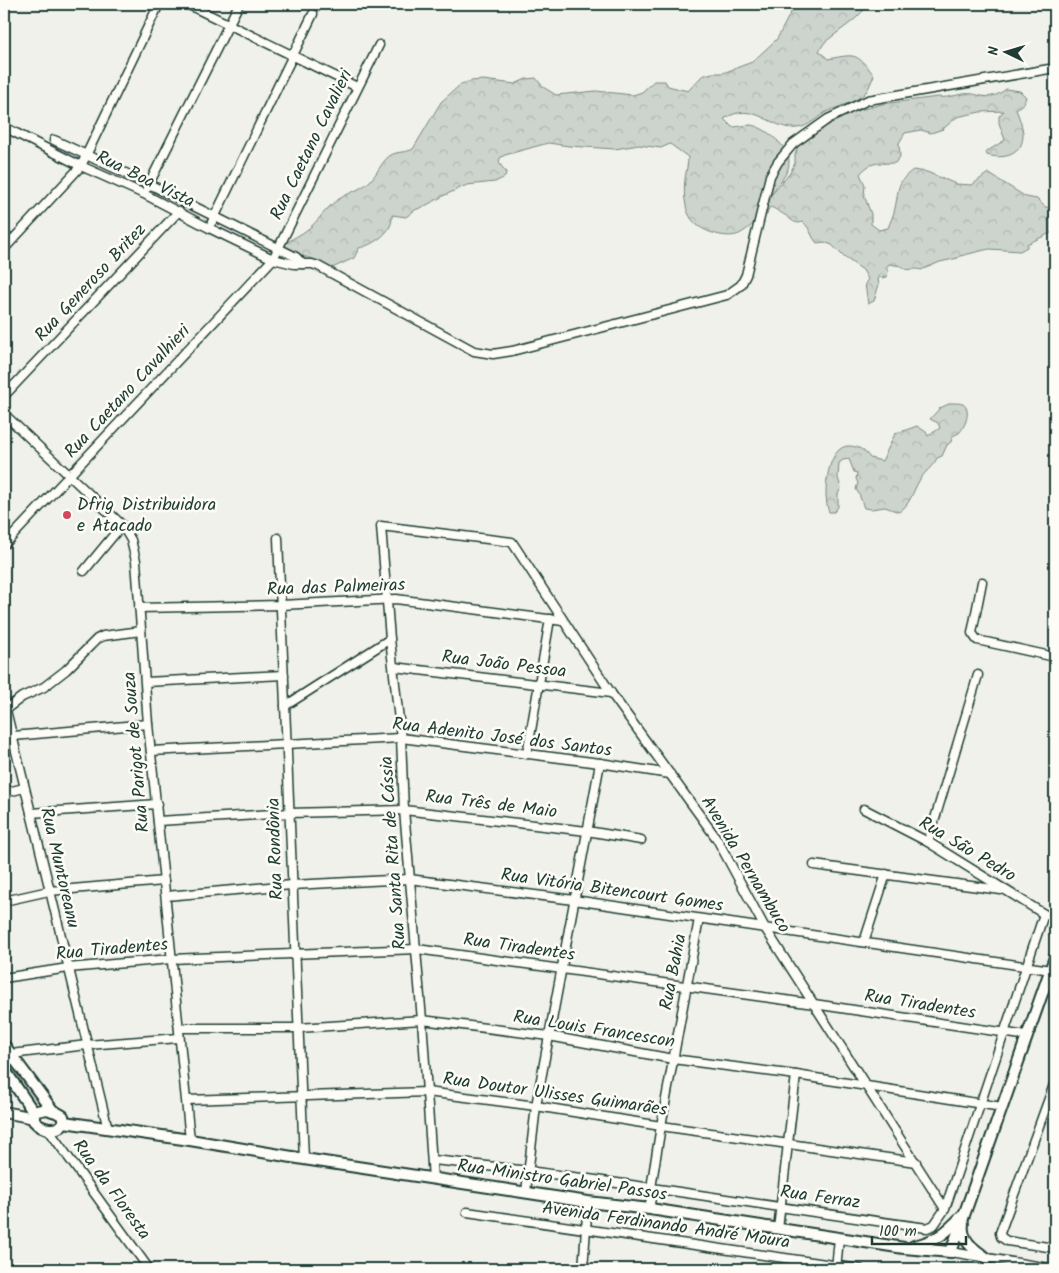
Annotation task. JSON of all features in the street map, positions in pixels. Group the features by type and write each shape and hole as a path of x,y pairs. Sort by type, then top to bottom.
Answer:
{"main road":[{"path":"951,1252 1055,957"},
{"path":"4,1045 53,1111"},
{"path":"4,1069 34,1116 38,1126 56,1129 64,1122 63,1116 53,1111 41,1110 34,1116 4,1112"},
{"name":"Rua Ministro Gabriel Passos","path":"64,1122 588,1202 650,1209 904,1248 951,1252"},
{"path":"904,1248 934,1240 948,1231 964,1214"},
{"path":"964,1214 962,1228 966,1240 974,1250 988,1259"}],"street":[{"path":"4,249 82,166 86,154 159,4"},
{"path":"186,4 357,87"},
{"path":"144,194 239,4"},
{"path":"209,228 313,14"},
{"name":"Rua Caetano Cavalieri","path":"273,259 379,45"},
{"path":"302,264 318,266 474,351 484,353 512,351 696,304 727,295 741,285 746,275 770,176 792,144 828,119 868,100 1055,68"},
{"name":"Rua Boa Vista","path":"4,127 82,166 144,194 273,259 302,264"},
{"name":"Rua Boa Vista","path":"54,140 149,184 214,218 296,257 302,264"},
{"name":"Rua Generoso Britez","path":"4,396 179,212"},
{"name":"Rua Caetano Cavalhieri","path":"4,545 273,259"},
{"name":"Rua Parigot de Souza","path":"4,414 122,525 131,540 136,561 148,724 190,1140"},
{"path":"84,571 122,525"},
{"name":"Rua Santa Rita de Cássia","path":"433,1179 422,1020 409,879 401,738 390,639 381,526 512,542"},
{"name":"Rua Rondônia","path":"278,538 304,1159"},
{"name":"Avenida Pernambuco","path":"512,542 611,694 717,839 765,928 945,1209"},
{"path":"982,582 972,633 977,640 1055,656"},
{"name":"Rua das Palmeiras","path":"139,608 281,605 396,599 563,621"},
{"path":"528,754 550,619"},
{"path":"5,706 44,687 59,676 97,639 103,636 141,631"},
{"path":"285,706 390,639"},
{"name":"Rua João Pessoa","path":"394,667 611,694"},
{"path":"146,682 284,675"},
{"path":"928,842 978,675"},
{"name":"Rua Muntoreanu","path":"5,706 108,1129"},
{"path":"13,736 148,724"},
{"name":"Rua Adenito José dos Santos","path":"151,751 401,738 670,774"},
{"path":"526,1192 527,1170 536,1106 560,969 600,764"},
{"path":"4,794 24,788"},
{"path":"31,813 156,804"},
{"name":"Rua São Pedro","path":"864,809 928,842 1044,914 1055,917"},
{"name":"Rua Três de Maio","path":"158,821 290,813 404,810 587,831 641,840"},
{"path":"814,865 1006,891"},
{"path":"864,942 886,874"},
{"name":"Rua Vitória Bitencourt Gomes","path":"166,896 292,885 409,879 574,900 1051,970"},
{"path":"4,901 49,891 164,881"},
{"name":"Rua Ferraz","path":"432,1160 527,1170 927,1228 934,1225 945,1209 1044,914"},
{"name":"Rua Bahia","path":"650,1209 651,1188 661,1126 699,919"},
{"name":"Rua Tiradentes","path":"4,978 68,968 171,959 416,949 814,1004 1028,1036"},
{"name":"Rua Louis Francescon","path":"179,1028 298,1028 422,1020 549,1036 674,1059 865,1085 1002,1107"},
{"path":"10,1054 87,1045 179,1038"},
{"path":"778,1229 796,1075"},
{"path":"1055,1082 1001,1227 1001,1237 1007,1241 1055,1248"},
{"name":"Rua Doutor Ulisses Guimarães","path":"186,1100 427,1092 536,1106 661,1126 916,1162"},
{"name":"Rua da Floresta","path":"48,1129 146,1268"},
{"path":"583,1269 588,1202"},
{"name":"Avenida Ferdinando André Moura","path":"467,1212 860,1269"},
{"path":"836,1267 839,1238"},
{"name":"Rua Ministro Gabriel Passos","path":"951,1252 1055,1269"}],"green space":[{"path":"803,4 870,4 854,20 825,42 819,51 828,59 854,56 863,62 874,75 867,90 862,95 853,101 828,111 801,127 788,128 745,112 724,119 732,127 751,125 763,130 775,138 785,150 789,166 771,195 790,173 795,163 795,155 799,143 852,112 882,104 964,94 990,97 1006,89 1020,91 1026,97 1024,103 1016,109 1023,133 1017,151 1000,157 987,155 986,152 1005,140 999,123 999,116 1004,111 980,112 957,117 943,129 931,133 921,130 905,133 899,143 900,157 895,163 872,165 860,174 865,185 864,195 871,214 871,224 879,230 888,228 894,213 901,183 913,170 927,172 956,184 972,185 988,173 1026,197 1037,199 1044,206 1055,211 1055,231 1027,244 1027,247 1020,251 989,249 940,262 921,270 908,270 901,266 889,264 886,268 888,271 887,277 880,277 878,279 879,284 874,301 868,304 865,284 868,279 863,270 844,257 832,245 824,242 817,243 803,222 794,222 771,207 767,215 764,215 763,212 770,199 755,222 736,235 719,235 697,225 687,209 684,192 688,157 670,144 661,148 639,145 615,149 548,143 500,158 499,163 506,172 505,177 495,182 467,185 415,210 406,217 392,215 390,227 381,237 359,248 354,258 330,269 312,259 285,250 285,244 312,226 334,203 369,182 388,157 413,149 441,102 461,84 483,80 515,84 526,79 536,78 543,87 556,95 596,91 633,95 642,92 654,81 665,81 668,86 688,91 702,76 712,73 723,73 752,62 777,39 791,12"},
{"path":"951,403 963,404 966,407 965,423 959,433 952,437 942,456 937,458 921,478 909,502 903,509 899,512 885,507 864,508 856,489 858,483 856,479 857,473 854,472 849,459 839,463 838,478 841,488 838,494 838,507 834,512 829,512 826,495 828,472 836,453 842,448 856,447 864,451 870,458 882,461 895,434 917,426 926,432 928,436 940,428 938,423 930,419 940,408"},
{"path":"4,1051 44,1107 36,1108 4,1061"}],"place":[{"name":"Dfrig Distribuidora e Atacado","path":"67,515"}]}
